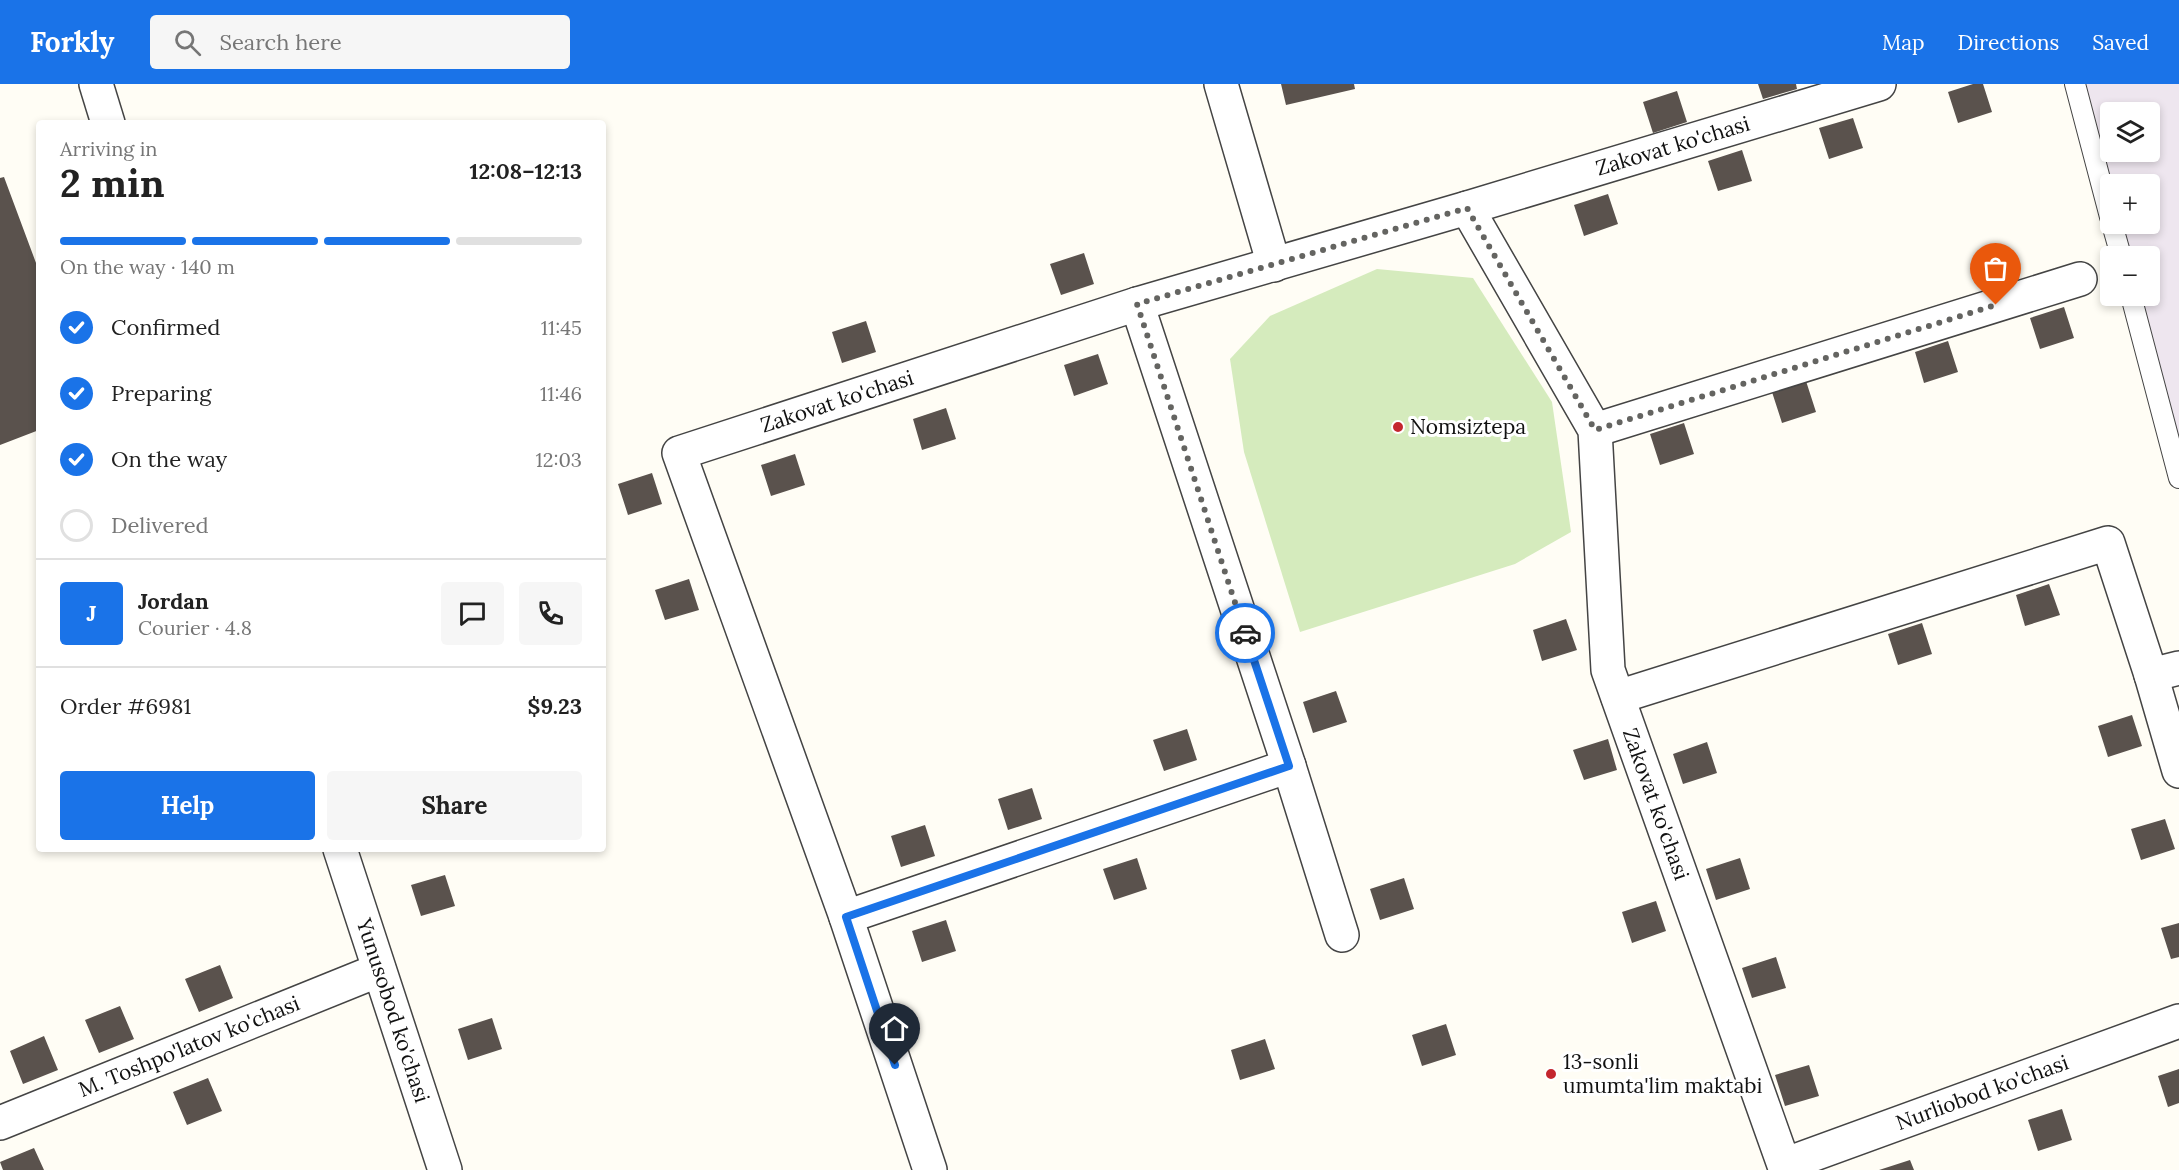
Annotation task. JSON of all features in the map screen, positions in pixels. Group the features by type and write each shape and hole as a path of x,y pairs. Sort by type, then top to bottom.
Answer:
{"street":[{"path":"96,84 107,120"},
{"path":"1221,84 1274,265"},
{"name":"Zakovat ko'chasi","path":"930,1170 846,917 679,453 1137,304 1879,84"},
{"name":"Zakovat ko'chasi","path":"1467,208 1595,430 1608,670 1784,1165"},
{"path":"1595,430 2080,279"},
{"path":"1137,304 1289,766 1342,935"},
{"path":"1618,697 2108,543 2165,671 2179,771"},
{"path":"846,917 1289,766"},
{"name":"Yunusobod ko'chasi","path":"341,852 445,1170"},
{"name":"M. Toshpo'latov ko'chasi","path":"0,1123 379,970"},
{"name":"Nurliobod ko'chasi","path":"1784,1165 2179,1021"}],"lane":[{"path":"2076,84 2100,178"},
{"path":"2134,306 2179,478"}],"shaded area":[{"path":"2086,84 2179,84 2179,437 2145,306 2160,306 2160,246 2128,246 2126,234 2160,234 2160,174 2109,174 2106,162 2160,162 2160,102 2100,102 2100,138"}],"green space":[{"name":"Nomsiztepa","path":"1377,269 1473,278 1552,402 1571,532 1515,564 1300,632 1244,452 1230,359 1270,316"}],"building":[{"path":"1281,84 1354,84 1355,89 1286,105"},
{"path":"1758,84 1796,84 1797,89 1763,99"},
{"path":"1973,84 1983,84 1992,112 1958,123 1948,92"},
{"path":"1677,91 1687,122 1653,133 1643,102"},
{"path":"1853,118 1863,148 1829,159 1819,128"},
{"path":"1742,150 1752,181 1718,191 1708,161"},
{"path":"4,177 36,263 36,431 0,445 0,178"},
{"path":"1608,194 1618,224 1584,236 1574,205"},
{"path":"1084,253 1094,284 1061,295 1050,264"},
{"path":"2064,307 2074,338 2040,349 2030,318"},
{"path":"866,321 876,352 842,363 832,332"},
{"path":"1948,341 1958,372 1924,383 1915,352"},
{"path":"1098,354 1108,384 1074,396 1064,365"},
{"path":"1806,381 1816,412 1782,423 1772,392"},
{"path":"946,408 956,439 922,450 913,419"},
{"path":"1684,423 1694,454 1660,465 1650,434"},
{"path":"795,454 805,485 771,496 761,465"},
{"path":"652,473 662,504 628,515 618,484"},
{"path":"689,579 699,610 665,620 655,590"},
{"path":"2049,584 2060,615 2025,626 2016,595"},
{"path":"1566,619 1577,650 1542,661 1533,630"},
{"path":"1922,623 1932,654 1898,665 1888,634"},
{"path":"1336,691 1347,722 1313,733 1303,702"},
{"path":"2132,715 2142,746 2108,757 2098,726"},
{"path":"1187,729 1197,760 1164,771 1153,740"},
{"path":"1608,739 1617,770 1584,780 1573,750"},
{"path":"1707,742 1717,773 1683,784 1673,754"},
{"path":"1032,788 1042,819 1008,830 998,799"},
{"path":"2165,819 2175,849 2141,860 2131,829"},
{"path":"925,825 935,856 901,867 891,836"},
{"path":"1137,858 1147,889 1114,900 1103,869"},
{"path":"1740,858 1750,889 1716,900 1706,869"},
{"path":"445,875 455,906 421,916 411,885"},
{"path":"1404,878 1414,909 1380,920 1370,889"},
{"path":"1656,901 1666,931 1632,943 1622,912"},
{"path":"946,920 956,951 922,962 912,931"},
{"path":"2179,923 2179,957 2171,959 2161,928"},
{"path":"1776,957 1786,988 1752,998 1742,968"},
{"path":"220,965 233,998 199,1012 185,979"},
{"path":"120,1006 134,1039 99,1053 85,1020"},
{"path":"492,1018 502,1049 468,1060 458,1029"},
{"path":"1446,1024 1456,1055 1422,1066 1412,1035"},
{"path":"44,1036 58,1070 23,1084 10,1051"},
{"path":"1265,1039 1275,1069 1240,1080 1231,1050"},
{"path":"1809,1065 1819,1096 1785,1106 1775,1075"},
{"path":"2179,1069 2179,1103 2168,1107 2158,1076"},
{"path":"208,1078 222,1111 187,1125 173,1092"},
{"path":"2062,1109 2072,1140 2038,1151 2028,1120"},
{"path":"34,1148 44,1170 3,1170 0,1162"},
{"path":"1910,1160 1914,1170 1879,1170"}],"way so far":[{"path":"1245,633 1137,304 1467,208 1595,430 1996,305"}],"place":[{"name":"Nomsiztepa","path":"1398,427"},
{"name":"13-sonli umumta'lim maktabi","path":"1551,1074"}],"route":[{"path":"895,1065 846,917 1289,766 1245,633"}]}
